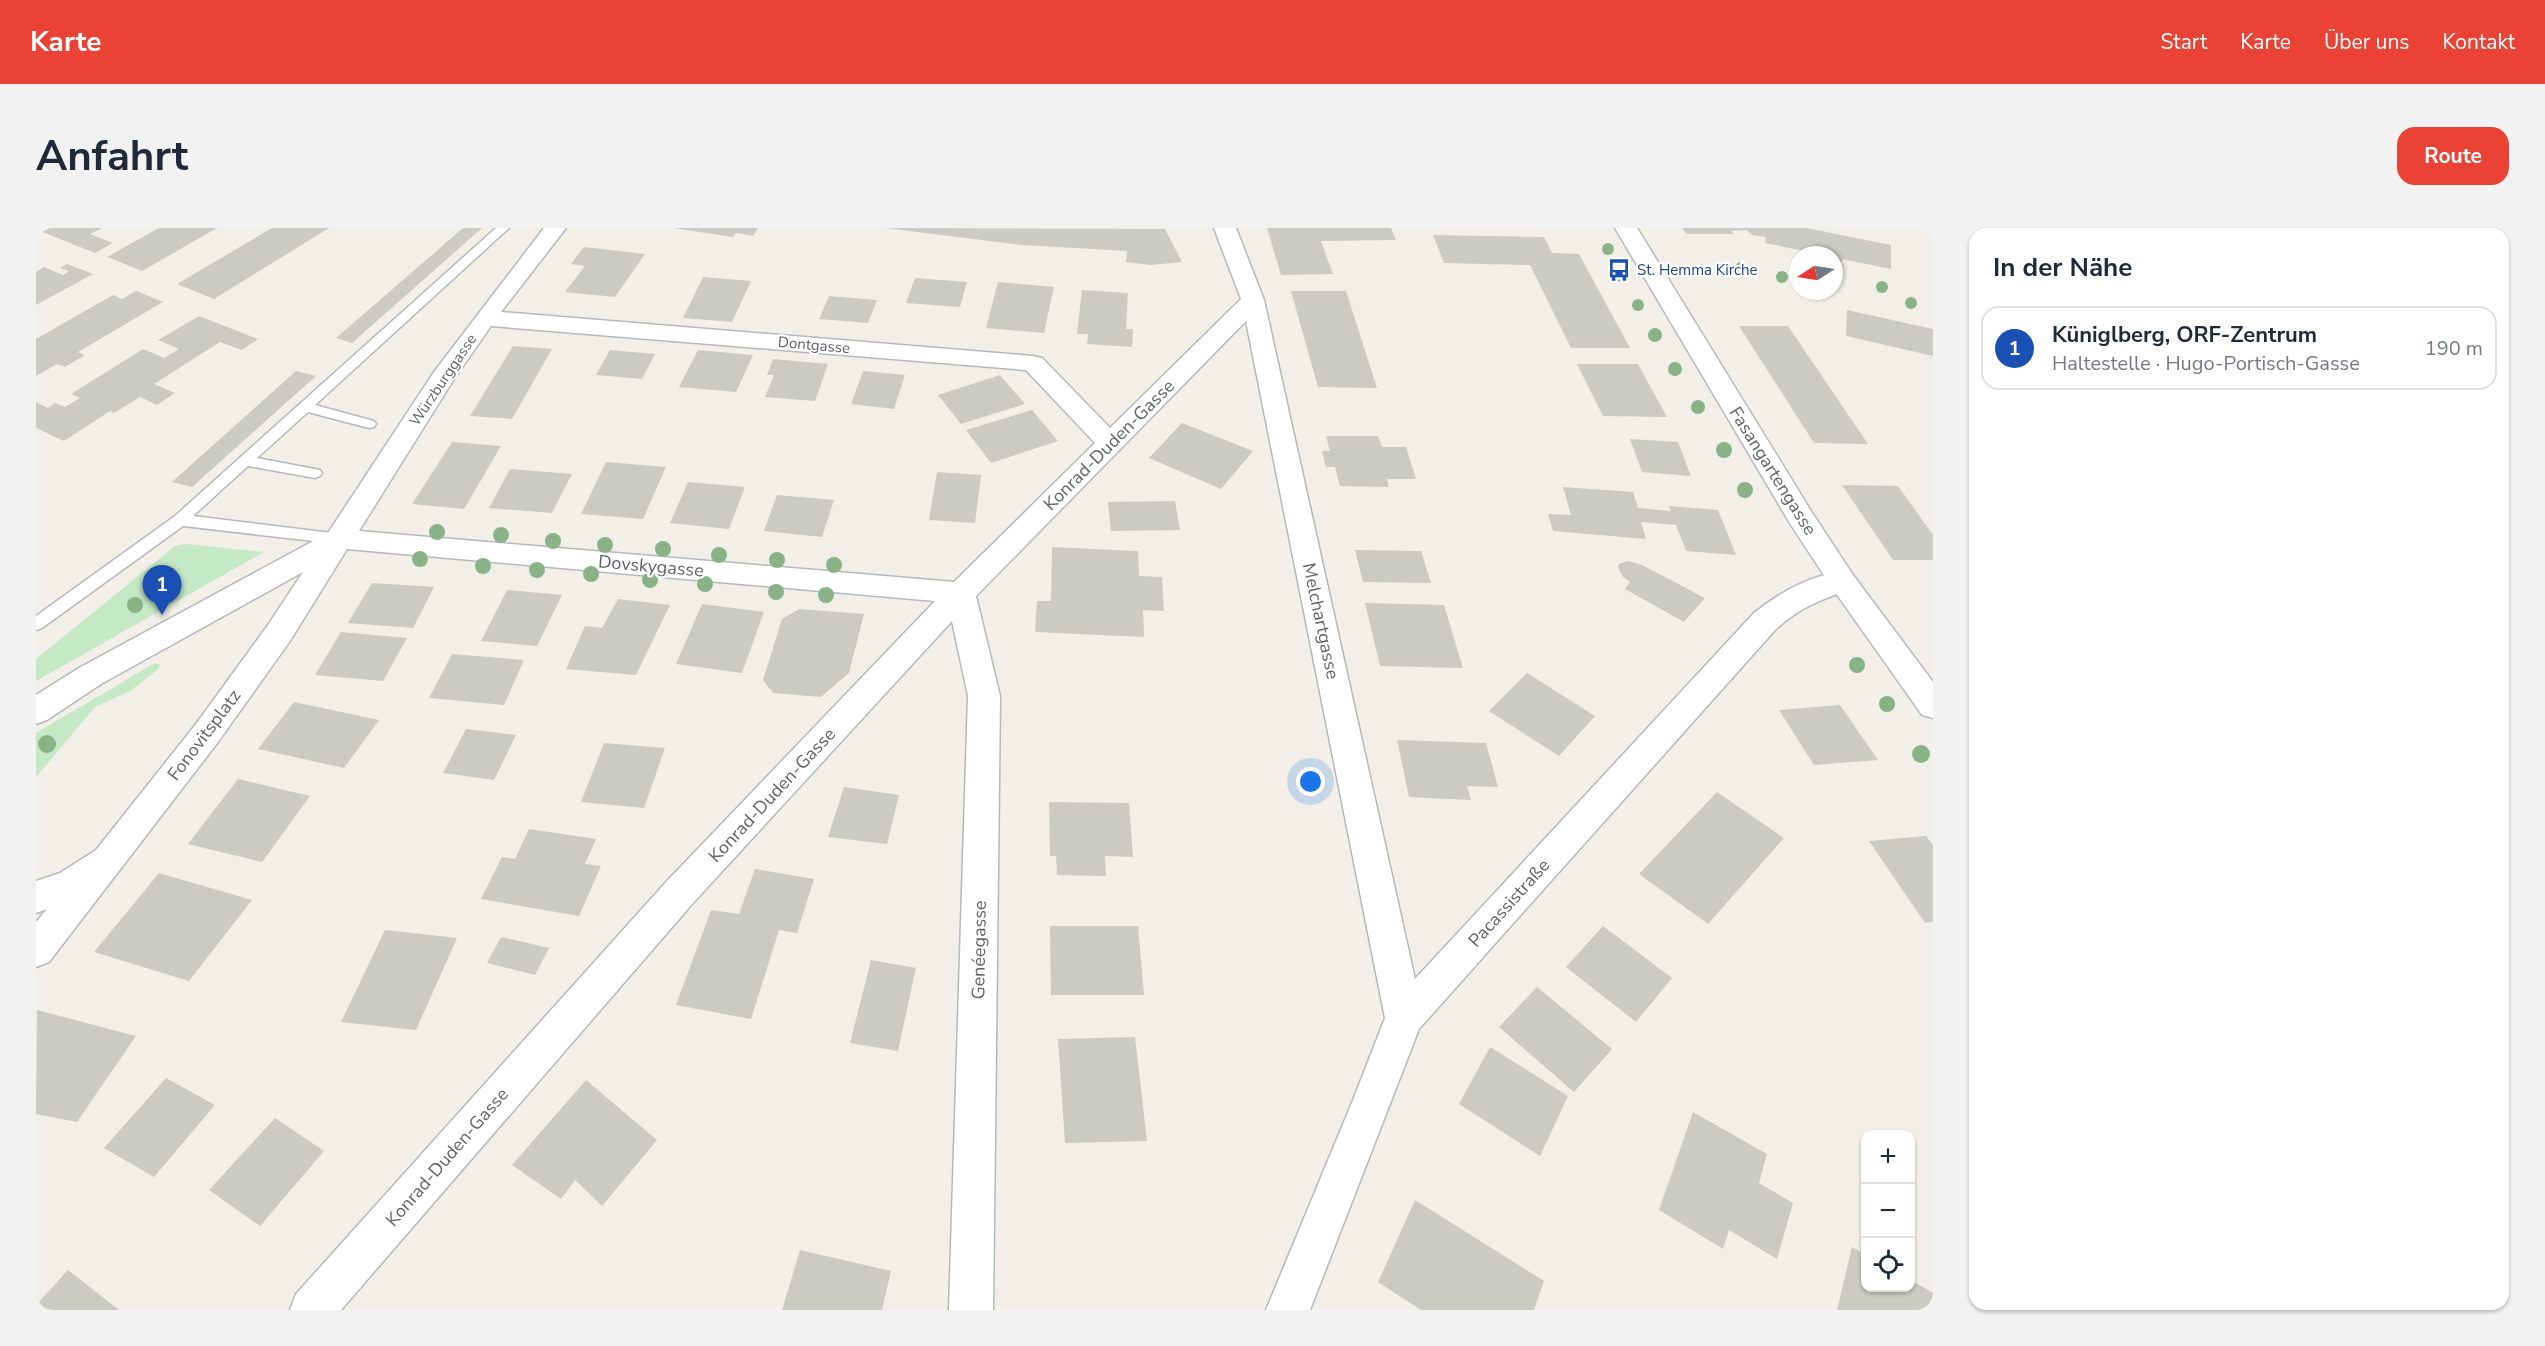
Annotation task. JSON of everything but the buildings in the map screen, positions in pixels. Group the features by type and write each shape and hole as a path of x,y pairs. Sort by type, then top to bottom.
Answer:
{"street":[{"name":"Würzburggasse","path":"340,539 443,377 485,318 555,228"},
{"name":"Melchartgasse","path":"1225,228 1254,300 1404,1018"},
{"name":"Fasangartengasse","path":"1626,228 1709,368 1843,582 1933,706"},
{"name":"Konrad-Duden-Gasse","path":"312,1310 680,892 961,593 1254,300"},
{"name":"Dontgasse","path":"485,318 1033,363 1110,444"},
{"name":"Dovskygasse","path":"340,539 961,593"},
{"path":"36,711 90,676 340,539"},
{"name":"Fonovitsplatz","path":"36,897 71,885 108,861 207,733 279,633 340,539"},
{"name":"Pacassistraße","path":"1288,1310 1373,1101 1404,1018 1765,621 1780,607 1798,596 1843,582"},
{"name":"Genéegasse","path":"961,593 984,696 971,1310"},
{"path":"36,950 108,861"}],"lane":[{"path":"36,624 180,520 503,228"},
{"path":"306,407 369,424"},
{"path":"245,461 315,473"},
{"path":"180,520 340,539"}],"green space":[{"path":"186,544 264,552 36,681 36,659 175,546"},
{"path":"155,663 160,665 157,670 130,691 95,707 36,777 36,733"}],"place":[{"name":"St. Hemma Kirche","path":"1619,270"},
{"name":"Küniglberg, ORF-Zentrum","path":"162,615"}]}
